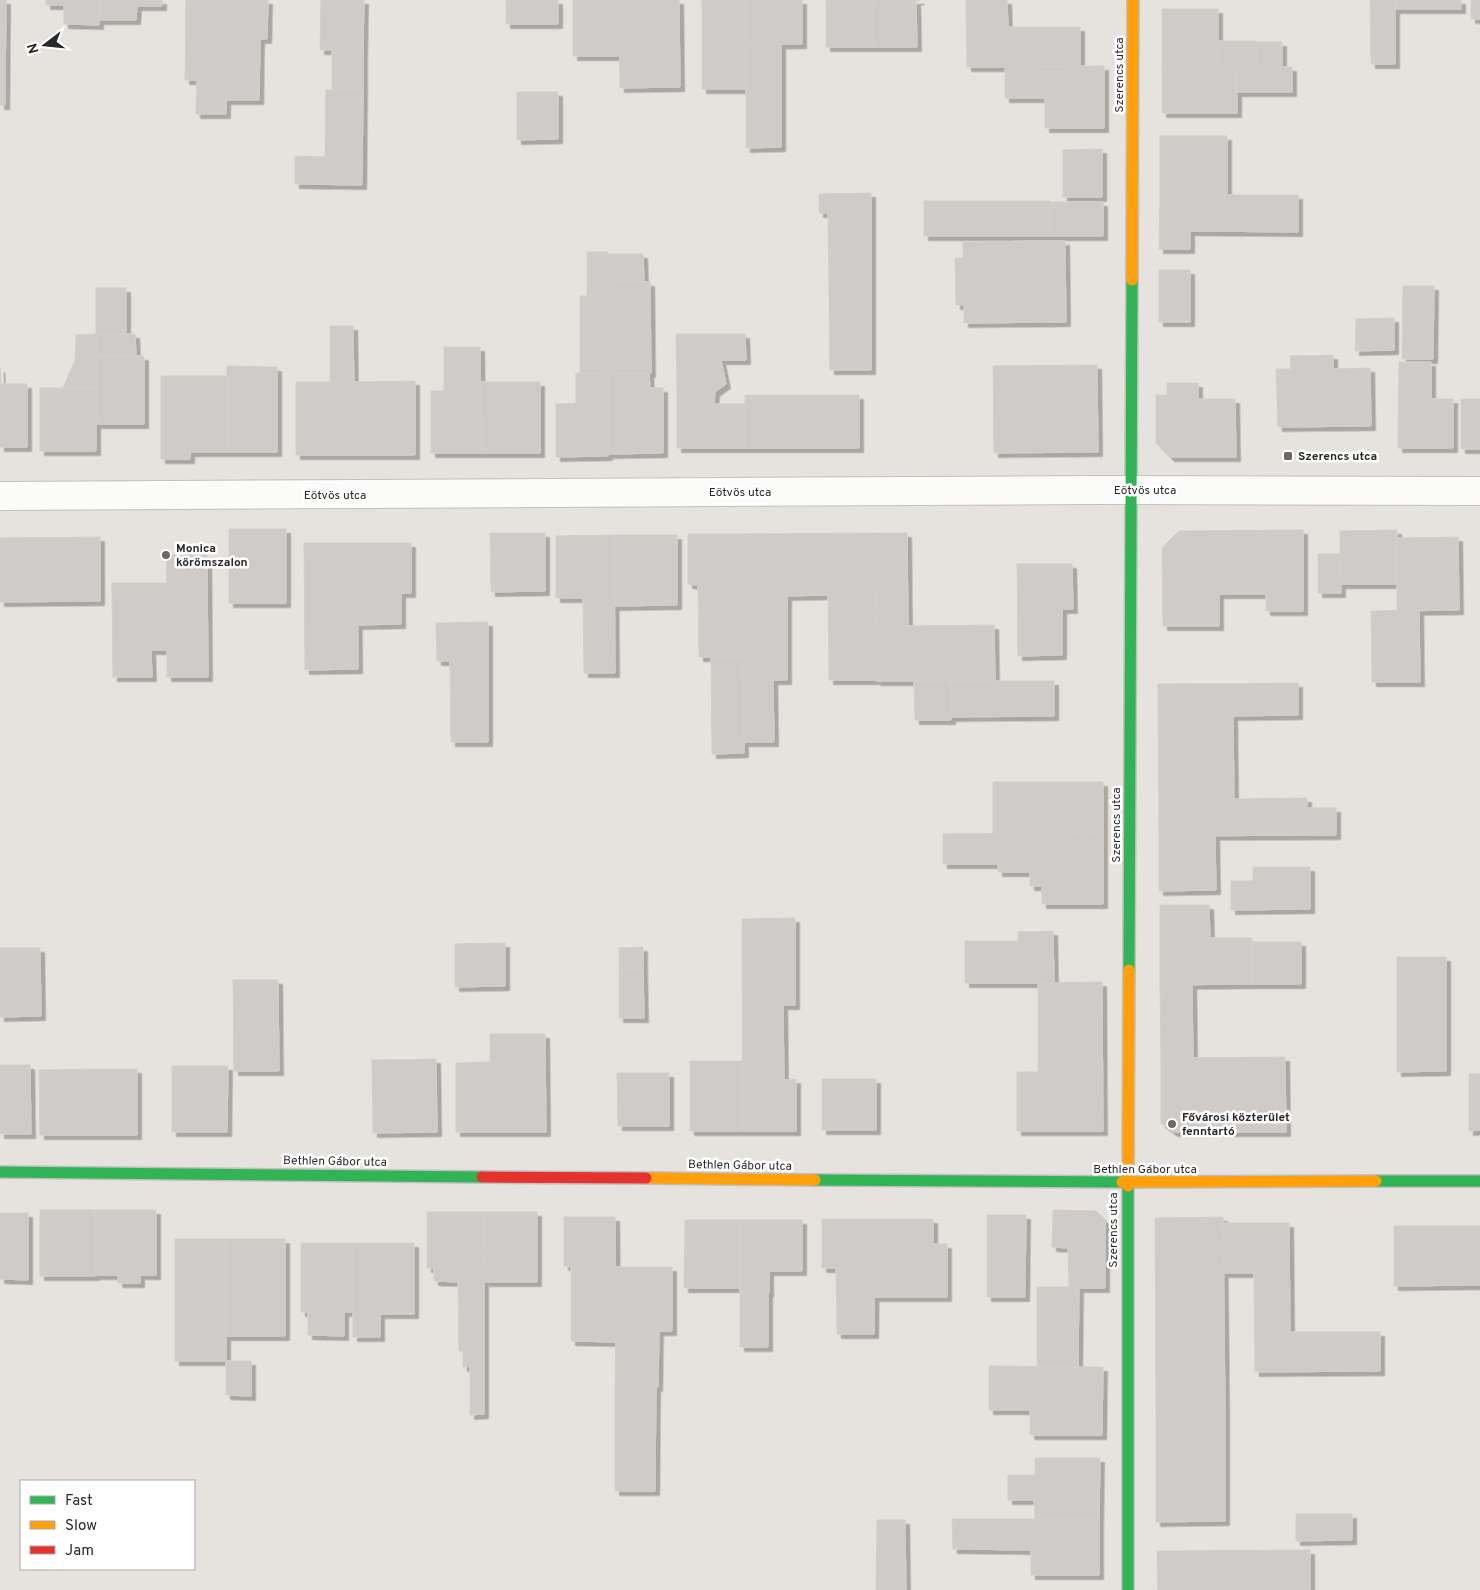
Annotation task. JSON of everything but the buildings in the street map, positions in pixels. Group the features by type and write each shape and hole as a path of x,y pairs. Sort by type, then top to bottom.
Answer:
{"street":[{"name":"Szerencs utca","path":"1128,1590 1127,1182 1133,490 1133,0"},
{"name":"Eötvös utca","path":"0,496 1133,490 1480,491"},
{"name":"Bethlen Gábor utca","path":"0,1172 1127,1182 1480,1181"}],"traffic: fast":[{"path":"1129,970 1132,280"},
{"path":"0,1172 482,1177"},
{"path":"815,1180 1122,1182"},
{"path":"1376,1181 1480,1181"},
{"path":"1128,1186 1128,1590"}],"traffic: slow":[{"path":"1132,280 1133,0"},
{"path":"1128,1186 1129,970"},
{"path":"646,1178 815,1180"},
{"path":"1122,1182 1376,1181"}],"traffic: jam":[{"path":"482,1177 646,1178"}],"place":[{"name":"Szerencs utca","path":"1288,456"},
{"name":"Monica körömszalon","path":"166,555"},
{"name":"Fővárosi közterület fenntartó","path":"1172,1124"}]}
